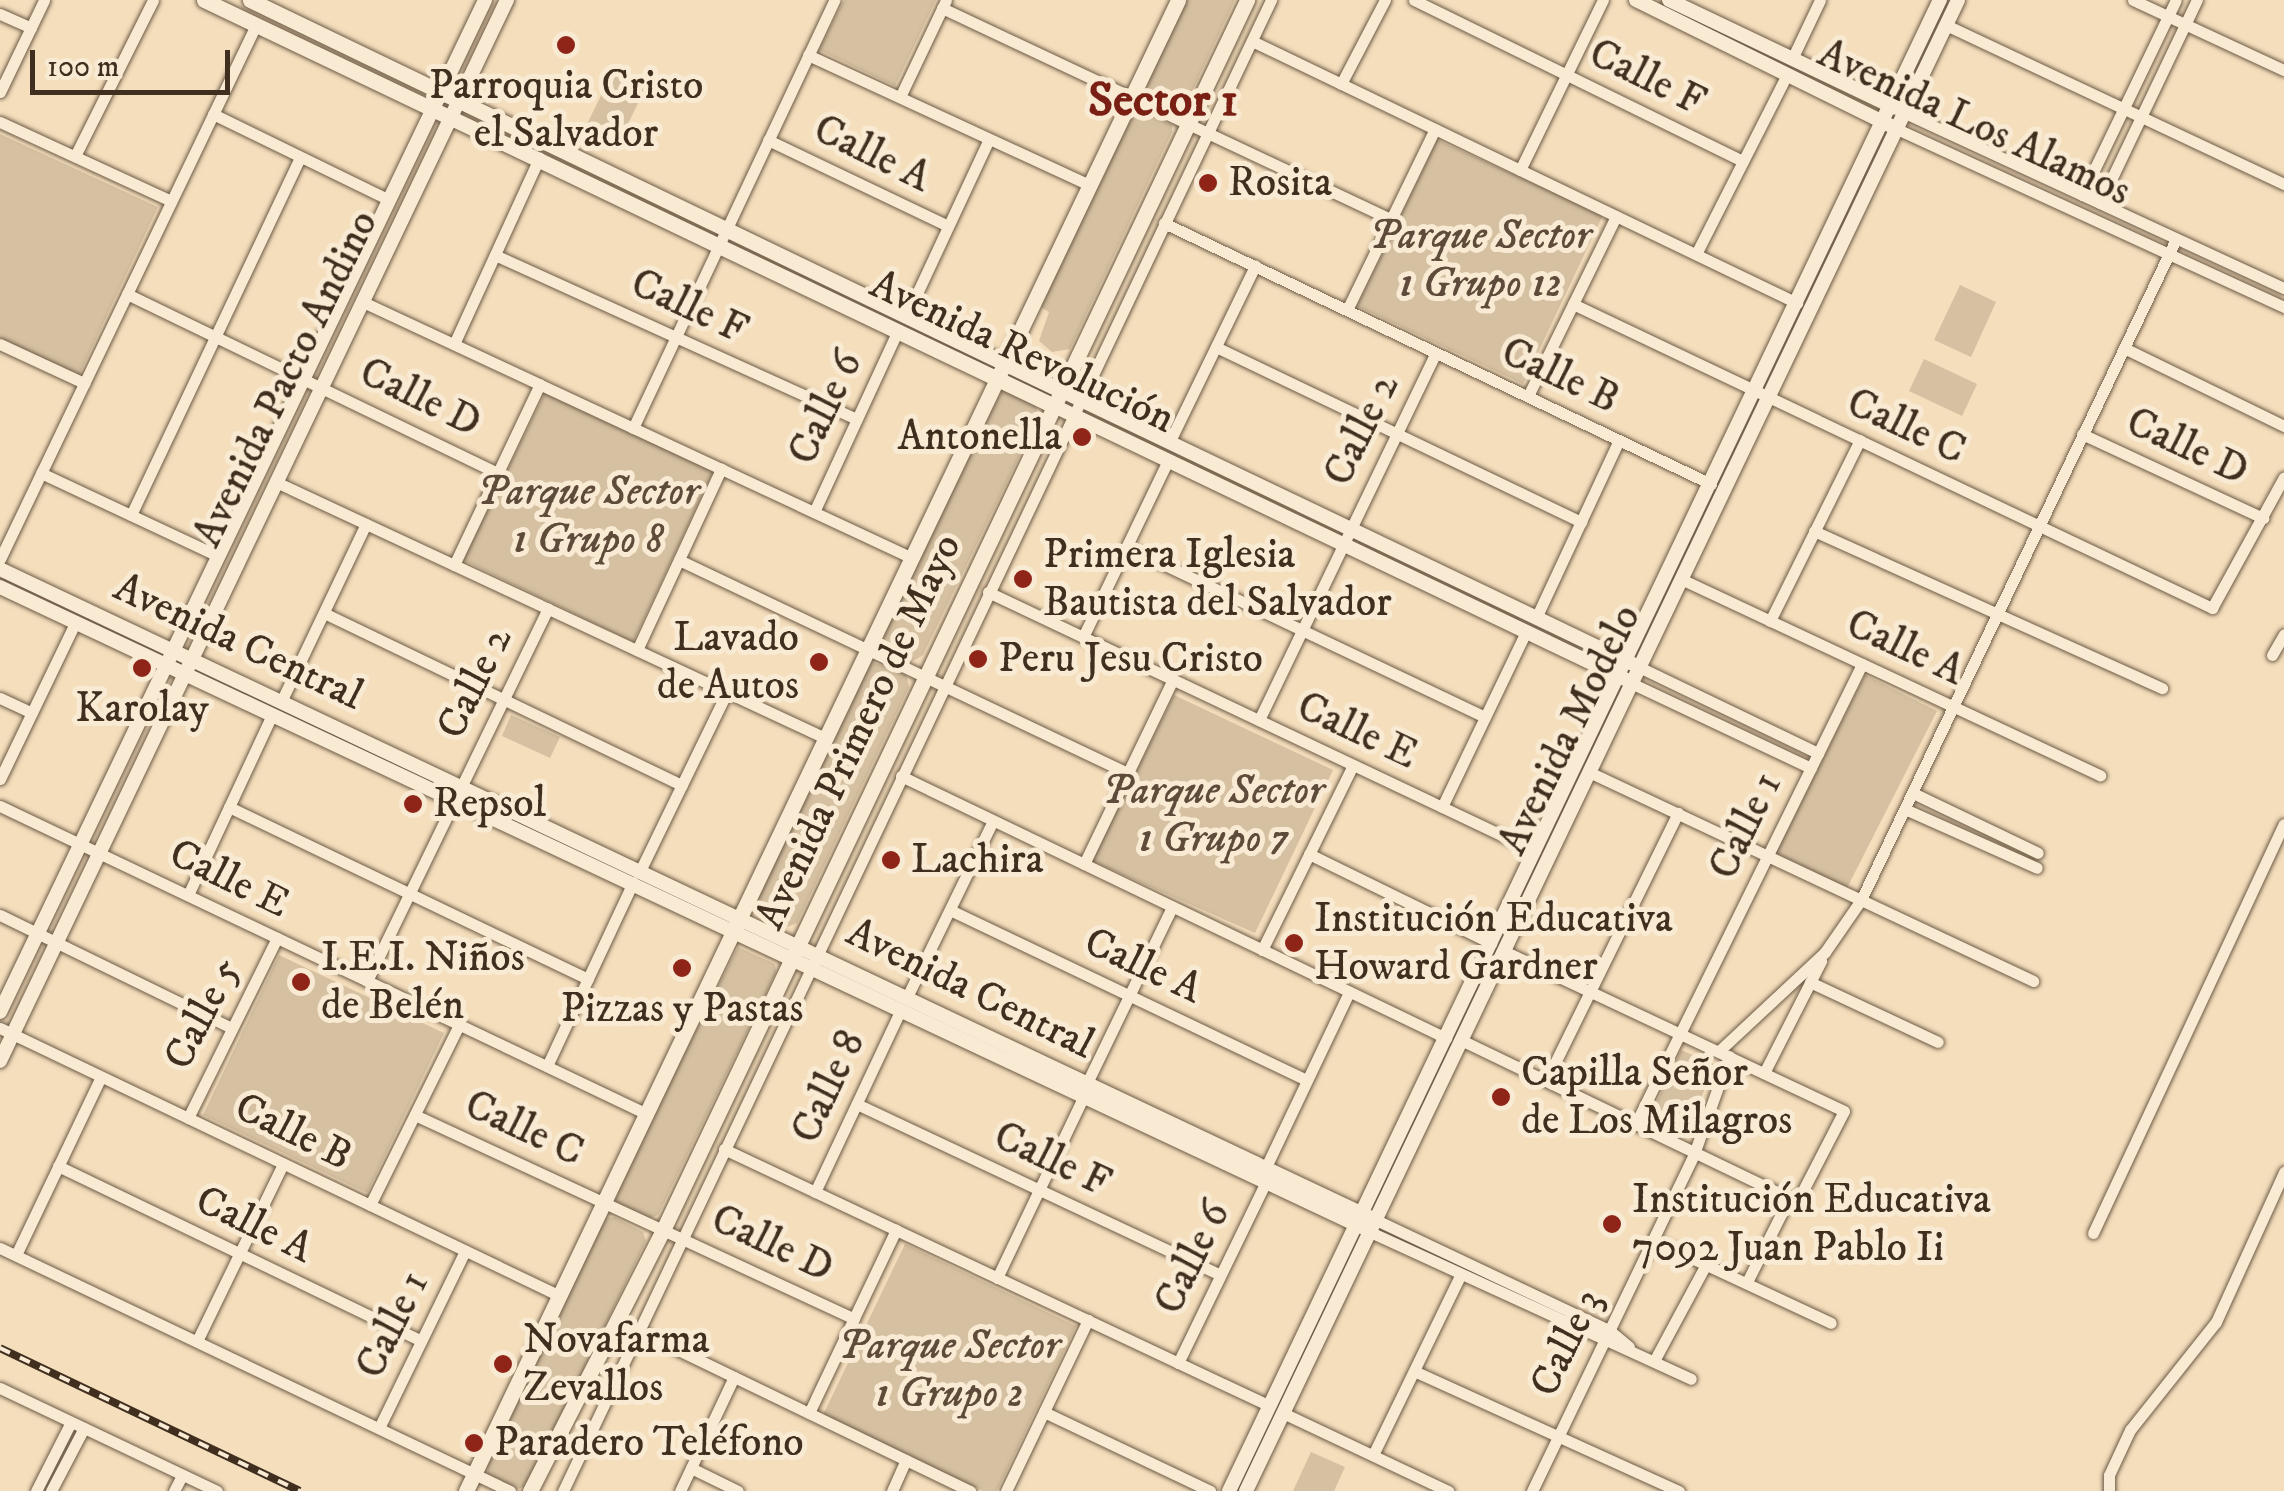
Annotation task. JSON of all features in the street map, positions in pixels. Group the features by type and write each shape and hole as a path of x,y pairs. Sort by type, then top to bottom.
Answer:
{"main road":[{"name":"Avenida Revolución","path":"204,0 902,325 1005,364 1060,390"},
{"name":"Avenida Revolución","path":"250,0 442,90 721,240"},
{"name":"Avenida Primero de Mayo","path":"530,1491 662,1230 1247,0"},
{"name":"Avenida Primero de Mayo","path":"466,1491 865,648 998,380 1175,1"},
{"name":"Avenida Revolución","path":"902,325 1052,406"}],"street":[{"path":"0,92 44,0"},
{"path":"75,156 153,0"},
{"name":"Avenida Pacto Andino","path":"0,1012 98,853 276,482 389,200 485,0"},
{"name":"Avenida Pacto Andino","path":"0,1061 6,1032 80,844 172,650 218,556 313,382 363,302 507,0"},
{"path":"632,428 834,0"},
{"name":"Avenida Primero de Mayo","path":"562,1491 1271,0"},
{"path":"1341,84 1384,0"},
{"name":"Calle F","path":"1414,0 1743,161"},
{"path":"1520,170 1603,0"},
{"name":"Avenida Los Alamos","path":"1636,0 1890,125 2284,307"},
{"name":"Avenida Los Alamos","path":"1669,0 2284,288"},
{"path":"1792,59 1820,0"},
{"name":"Avenida Modelo","path":"1632,664 1681,579 1762,394 1890,125 1890,106 1940,0"},
{"name":"Avenida Modelo","path":"1497,947 1535,851 1625,679 1710,484 1762,394 1797,303 1890,125 1905,113 1958,0"},
{"path":"2133,0 2284,70"},
{"path":"2082,195 2176,0"},
{"path":"2100,204 2197,0"},
{"path":"900,98 944,4 1391,219"},
{"path":"0,14 31,28"},
{"path":"0,559 256,25"},
{"path":"1946,26 2284,184"},
{"path":"1252,41 1797,303"},
{"path":"808,55 1088,185"},
{"path":"1696,254 1787,75"},
{"path":"213,114 389,200"},
{"path":"0,122 171,201"},
{"path":"1346,310 1435,129"},
{"path":"902,325 989,138"},
{"name":"Calle A","path":"768,140 948,226"},
{"path":"131,515 300,158"},
{"path":"454,344 539,158"},
{"path":"1528,396 1616,216"},
{"name":"Calle B","path":"1164,223 1710,484"},
{"path":"1764,1072 1825,952 1861,900 1908,810 1951,705 2176,240"},
{"name":"Calle F","path":"495,254 856,420"},
{"path":"1170,441 1255,266"},
{"name":"Calle D","path":"127,294 498,472"},
{"path":"363,302 910,557"},
{"name":"Calle C","path":"1573,304 2212,608 2263,518"},
{"name":"Calle 6","path":"814,512 902,325"},
{"path":"0,344 84,383"},
{"path":"1216,347 1581,522"},
{"path":"2124,348 2284,426"},
{"name":"Calle 2","path":"1259,720 1436,353"},
{"path":"454,565 540,384"},
{"name":"Avenida Revolución","path":"1060,390 1170,441 1526,632 1810,768"},
{"name":"Avenida Revolución","path":"1052,406 1536,618 1818,753"},
{"name":"Calle D","path":"2082,434 2263,518"},
{"path":"1536,618 1619,440"},
{"path":"1770,620 1860,440"},
{"path":"1083,637 1168,460"},
{"path":"636,650 721,469"},
{"path":"41,473 218,556"},
{"path":"2263,518 2284,477"},
{"path":"276,482 823,737"},
{"path":"188,896 366,524"},
{"path":"1814,531 2162,688"},
{"path":"1126,547 1485,717"},
{"path":"679,560 1128,773"},
{"name":"Avenida Central","path":"0,568 190,658 277,709"},
{"name":"Calle A","path":"1681,579 2100,775"},
{"name":"Avenida Central","path":"0,587 182,674 277,709 794,950 1084,1091 1609,1330 1634,1352"},
{"name":"Calle E","path":"988,592 1535,851"},
{"name":"Calle 2","path":"366,980 548,608"},
{"path":"324,613 682,784"},
{"path":"0,779 76,623"},
{"path":"1442,807 1526,632"},
{"path":"2272,655 2284,634"},
{"name":"Calle 1","path":"1635,1125 1862,664"},
{"name":"Avenida Modelo","path":"1229,1491 1276,1410 1497,947 1590,772 1625,679"},
{"path":"1084,864 1173,680"},
{"path":"547,1066 727,692"},
{"path":"0,698 32,713"},
{"path":"1262,950 1353,765"},
{"path":"1590,772 2032,981"},
{"path":"900,776 1797,1202 1844,1112 1590,993 1309,854"},
{"path":"1915,794 2038,853"},
{"name":"Calle E","path":"0,806 647,1114"},
{"path":"229,808 588,979"},
{"path":"1908,810 2037,868"},
{"path":"1546,1081 1678,814"},
{"path":"904,1003 993,821"},
{"path":"2092,1233 2284,824"},
{"path":"997,1278 1172,907"},
{"name":"Calle A","path":"950,910 1308,1080"},
{"path":"0,916 232,1028"},
{"name":"Calle 5","path":"188,1118 277,938"},
{"path":"1724,1054 1825,952"},
{"path":"1810,982 1938,1042"},
{"path":"1266,1175 1349,992"},
{"name":"Calle 8","path":"815,1192 904,1003"},
{"path":"370,1205 460,1024"},
{"name":"Calle B","path":"6,1032 558,1295"},
{"name":"Calle 3","path":"1532,1491 1694,1154 1724,1054"},
{"path":"16,1255 101,1077"},
{"name":"Calle F","path":"857,1104 1220,1275"},
{"name":"Calle C","path":"415,1115 662,1230"},
{"path":"724,1149 1373,1455 1422,1486 1448,1491"},
{"path":"197,1341 283,1164"},
{"name":"Calle A","path":"58,1166 421,1342"},
{"path":"2108,1491 2130,1430 2216,1322 2284,1172"},
{"name":"Calle 6","path":"1178,1363 1266,1175"},
{"path":"1747,1282 1789,1198"},
{"name":"Avenida Central","path":"1365,1222 1604,1344 1634,1352 1692,1379"},
{"name":"Calle D","path":"662,1230 854,1318"},
{"path":"809,1413 896,1230"},
{"path":"1653,1240 1704,1268 1747,1282 1831,1323"},
{"path":"0,1248 510,1491"},
{"name":"Calle 1","path":"379,1428 465,1251"},
{"path":"1654,1361 1704,1268"},
{"path":"1373,1455 1461,1274"},
{"path":"1006,1491 1088,1320"},
{"path":"639,1331 970,1491"},
{"path":"1414,1371 1679,1491"},
{"path":"680,1491 734,1377"},
{"path":"0,1388 217,1491"},
{"name":"Avenida Modelo","path":"1246,1491 1276,1410"},
{"path":"1044,1412 1210,1491"},
{"path":"36,1491 78,1425"},
{"path":"51,1491 78,1425"},
{"path":"892,1491 906,1460"},
{"path":"691,1468 738,1491"},
{"path":"174,1491 182,1474"}],"green space":[{"path":"844,0 936,0 895,86 819,50"},
{"path":"1183,0 1235,0 1187,102 1179,105 1143,85"},
{"path":"614,69 647,85 620,140 587,124"},
{"path":"1132,108 1172,125 1172,132 1070,349 1052,352 1039,341 1049,312 1039,306"},
{"path":"0,134 158,207 79,375 0,339"},
{"name":"Parque Sector 1 Grupo 12","path":"1437,140 1603,215 1523,384 1357,306"},
{"path":"1960,285 1996,302 1971,357 1934,340"},
{"path":"1924,359 1977,384 1962,416 1909,391"},
{"path":"1002,390 1036,406 1038,418 923,655 910,663 878,644"},
{"name":"Parque Sector 1 Grupo 8","path":"546,391 713,472 633,642 463,560"},
{"path":"869,661 906,674 909,687 797,923 780,930 750,911"},
{"path":"1865,675 1937,711 1847,888 1776,853"},
{"name":"Parque Sector 1 Grupo 7","path":"1174,695 1333,770 1255,933 1092,861"},
{"path":"511,715 560,737 550,758 502,736"},
{"path":"738,947 775,964 776,972 658,1215 648,1219 618,1205 614,1194"},
{"path":"279,955 444,1033 367,1193 203,1115"},
{"path":"1681,1050 1716,1065 1685,1132 1650,1117"},
{"path":"614,1217 643,1232 646,1241 527,1486 517,1489 488,1474 487,1462 604,1218"},
{"name":"Parque Sector 1 Grupo 2","path":"905,1244 1076,1326 997,1491 983,1491 823,1415"},
{"path":"1311,1452 1345,1467 1334,1491 1293,1491"}],"railway":[{"path":"0,1348 300,1491"}],"place":[{"name":"Parroquia Cristo el Salvador","path":"566,45"},
{"name":"Rosita","path":"1208,183"},
{"name":"Antonella","path":"1082,437"},
{"name":"Primera Iglesia Bautista del Salvador","path":"1023,579"},
{"name":"Peru Jesu Cristo","path":"978,659"},
{"name":"Lavado de Autos","path":"819,662"},
{"name":"Karolay","path":"142,668"},
{"name":"Repsol","path":"413,804"},
{"name":"Lachira","path":"891,860"},
{"name":"Institución Educativa Howard Gardner","path":"1294,943"},
{"name":"Pizzas y Pastas","path":"682,968"},
{"name":"I.E.I. Niños de Belén","path":"301,982"},
{"name":"Capilla Señor de Los Milagros","path":"1501,1097"},
{"name":"Institución Educativa 7092 Juan Pablo Ii","path":"1612,1224"},
{"name":"Novafarma Zevallos","path":"503,1364"},
{"name":"Paradero Teléfono","path":"474,1443"}],"district":[{"name":"Sector 1","path":"1163,102"}]}
